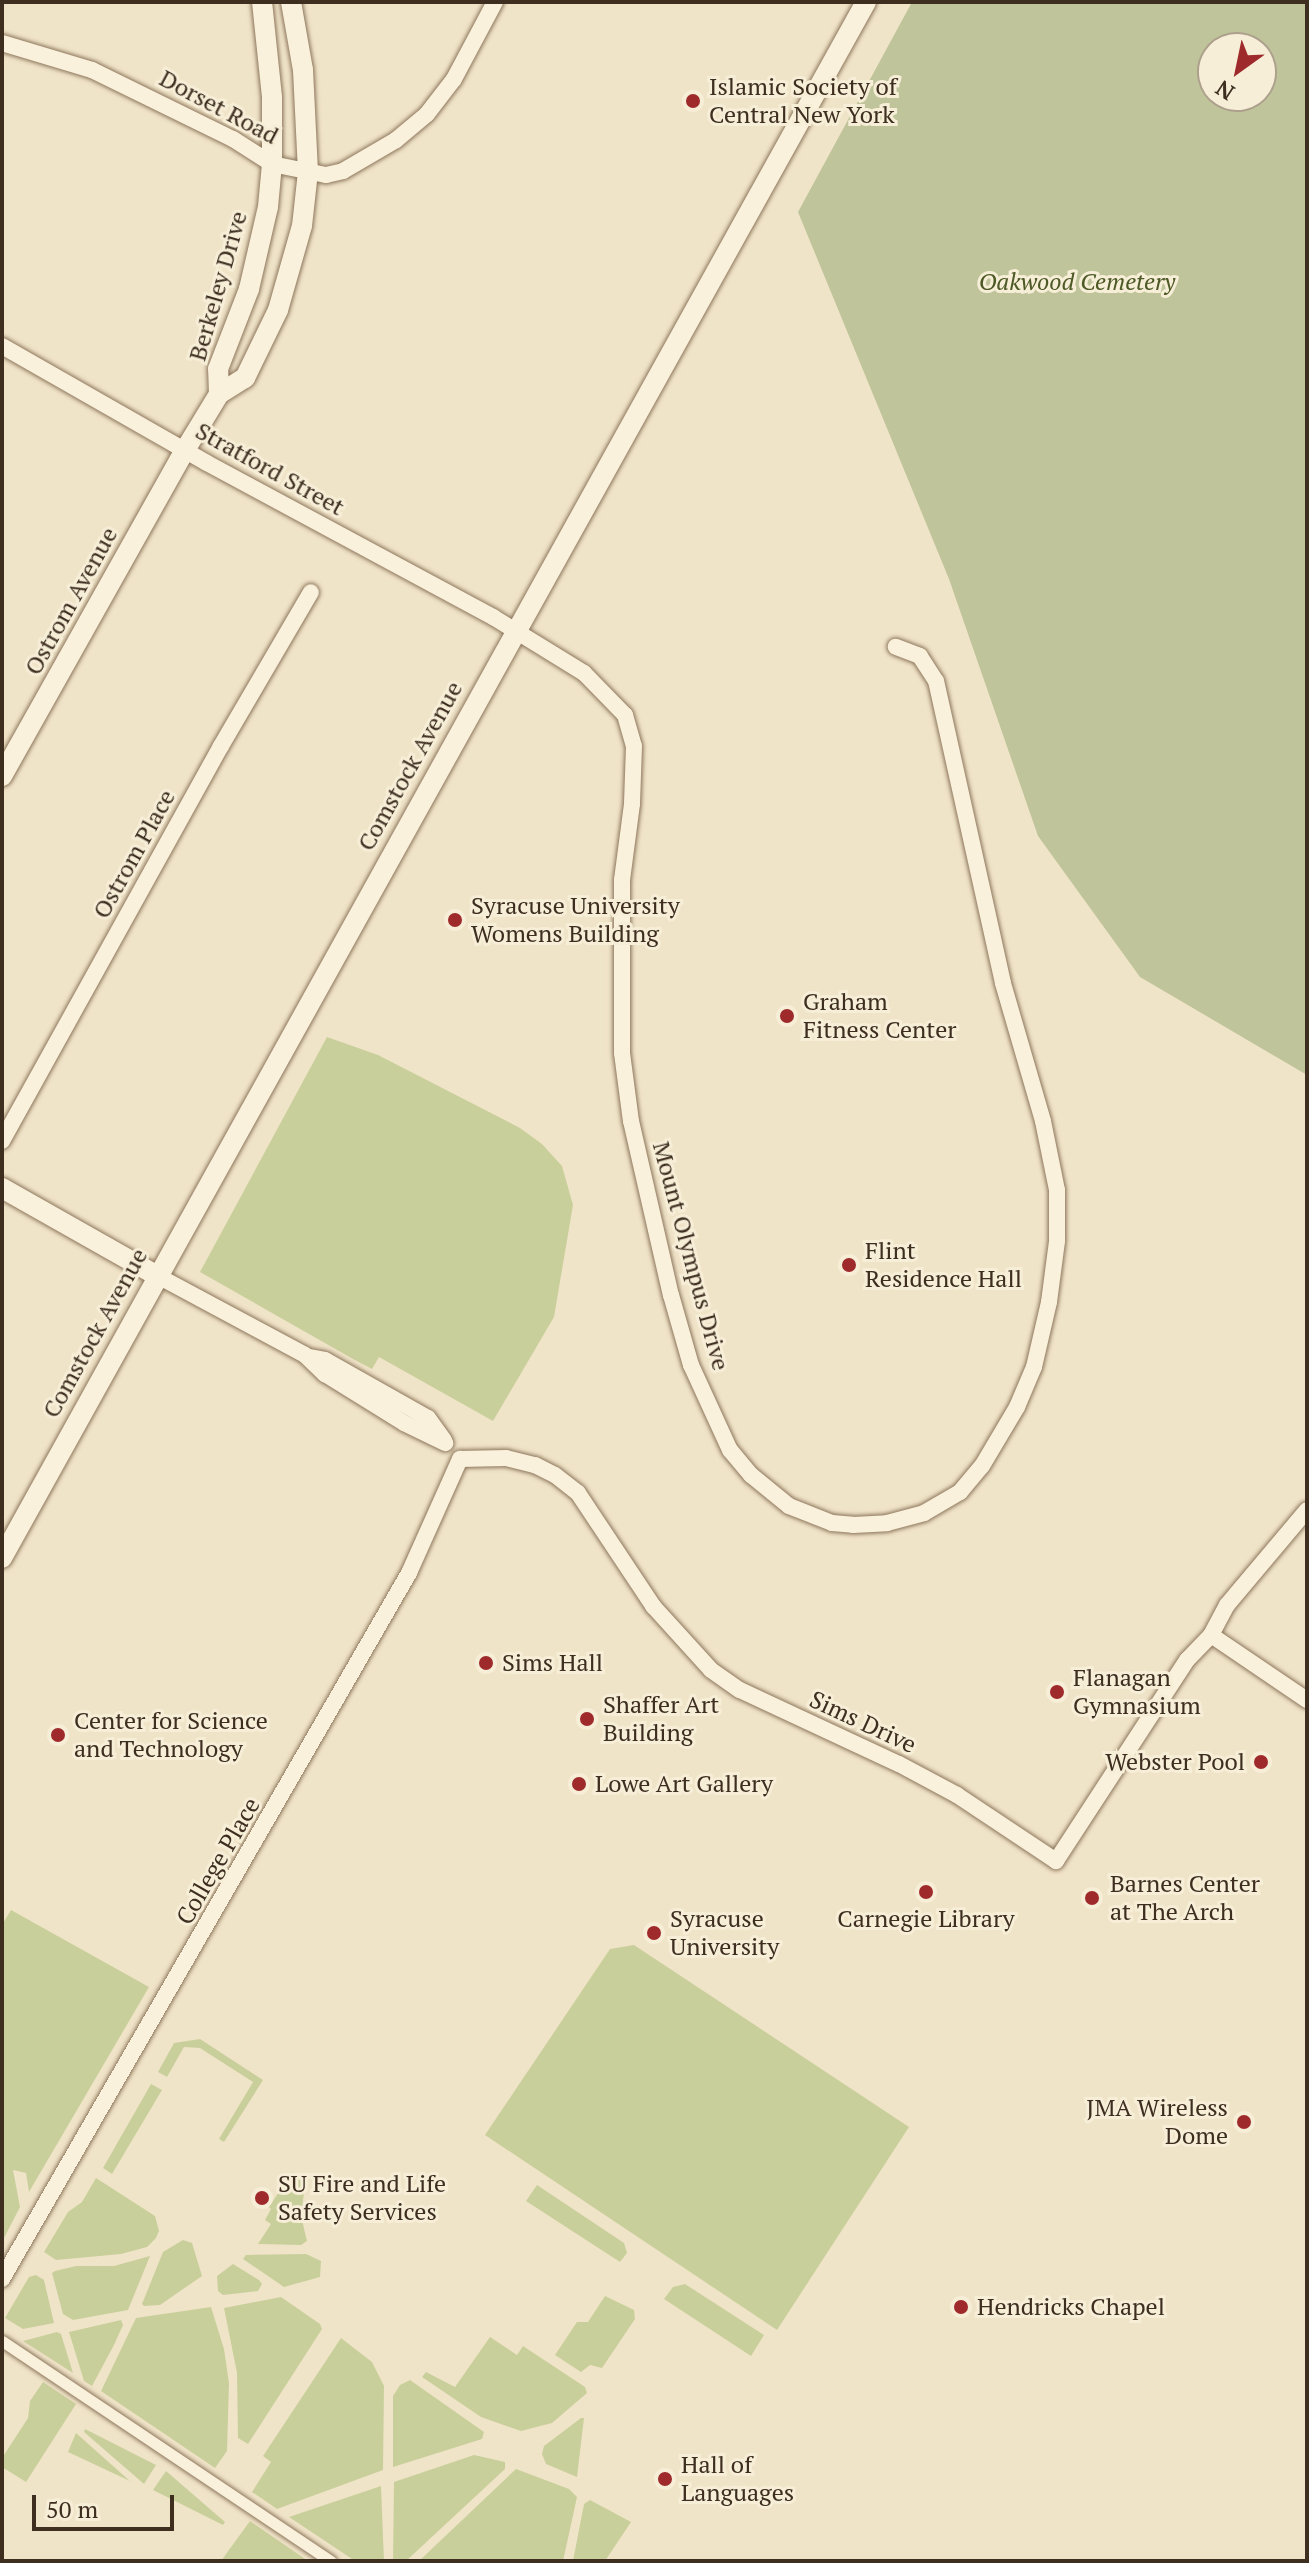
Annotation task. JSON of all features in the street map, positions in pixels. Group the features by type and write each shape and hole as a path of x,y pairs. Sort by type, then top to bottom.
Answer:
{"street":[{"name":"Berkeley Drive","path":"219,394 218,369 260,253 272,164 272,97 262,2"},
{"name":"Berkeley Drive","path":"185,450 219,394 245,378 278,310 302,226 308,172 303,70 291,2"},
{"name":"Dorset Road","path":"2,43 92,70 233,139 272,164 326,175 343,171 409,130 454,79 495,2"},
{"name":"Comstock Avenue","path":"2,1558 156,1275 866,2"},
{"name":"Stratford Street","path":"2,346 516,631"},
{"name":"Ostrom Avenue","path":"2,776 185,450"},
{"name":"Ostrom Place","path":"2,1141 221,746 311,592"},
{"name":"Mount Olympus Drive","path":"516,631 584,673 612,698 625,715 634,746 632,804 622,880 622,1053 634,1136 691,1365 721,1434 751,1475 789,1506 832,1523 853,1525 887,1523 924,1513 960,1492 982,1466 1017,1407 1034,1367 1049,1302 1057,1241 1057,1190 1043,1121 1003,983 936,681 920,656 896,647"},
{"path":"2,1188 305,1355 325,1374 404,1423 445,1443 460,1459"},
{"name":"Sims Drive","path":"460,1459 506,1458 535,1465 555,1475 578,1493 653,1606 711,1670 740,1690 899,1764 957,1795 1056,1861 1187,1660 1211,1635"},
{"name":"College Place","path":"2,2279 409,1573 460,1459"},
{"path":"1307,1510 1227,1605 1211,1635 1307,1700"},
{"path":"2,2341 331,2561"}],"green space":[{"name":"Oakwood Cemetery","path":"912,2 1307,2 1307,1075 1140,977 1038,836 949,579 798,212"},
{"path":"327,1037 378,1055 520,1128 542,1144 562,1166 573,1205 554,1317 493,1421 379,1357 372,1369 200,1272"},
{"path":"11,1910 149,1987 29,2192 26,2173 13,2170 20,2207 4,2238 2,1925"},
{"path":"634,1945 909,2127 777,2330 485,2135 610,1949"},
{"path":"200,2039 263,2080 224,2142 219,2139 253,2082 200,2048 184,2047 167,2077 158,2072 174,2043"},
{"path":"151,2084 162,2090 112,2174 103,2168"},
{"path":"292,2172 305,2185 301,2216 307,2241 301,2245 258,2244 271,2224 265,2220 271,2209 269,2207"},
{"path":"96,2178 155,2216 159,2231 156,2238 147,2247 121,2254 56,2260 44,2252 68,2212 82,2202"},
{"path":"537,2185 624,2243 627,2253 620,2262 526,2201"},
{"path":"183,2240 192,2243 202,2276 160,2305 144,2306 142,2304 163,2252"},
{"path":"306,2254 321,2261 320,2277 284,2287 243,2259 246,2255"},
{"path":"150,2256 128,2310 73,2320 63,2314 52,2273 55,2271 76,2266 114,2266"},
{"path":"233,2264 259,2280 262,2284 258,2291 223,2295 218,2291 217,2276"},
{"path":"36,2275 44,2280 54,2323 23,2329 5,2318 29,2277"},
{"path":"685,2284 764,2335 751,2356 664,2299 673,2287"},
{"path":"605,2296 634,2310 635,2319 602,2368 590,2365 581,2372 555,2355 577,2322 588,2322"},
{"path":"281,2297 320,2324 322,2329 248,2444 238,2438 237,2373 224,2308"},
{"path":"211,2307 224,2349 229,2383 227,2451 215,2468 101,2391 136,2318"},
{"path":"121,2320 123,2325 92,2386 84,2381 69,2332"},
{"path":"57,2332 61,2334 73,2373 23,2341"},
{"path":"490,2337 517,2355 523,2346 585,2387 587,2393 552,2423 521,2431 481,2417 422,2377 426,2372 455,2387"},
{"path":"341,2338 372,2362 384,2386 383,2470 277,2509 252,2492 271,2462 263,2456"},
{"path":"410,2380 484,2432 482,2439 393,2467 393,2396 400,2385"},
{"path":"43,2382 76,2404 26,2482 2,2467 2,2458 28,2418 30,2401"},
{"path":"584,2418 577,2477 546,2464 542,2454 544,2446"},
{"path":"85,2429 156,2465 144,2484 84,2432"},
{"path":"76,2433 130,2481 68,2452"},
{"path":"474,2455 505,2462 505,2469 406,2561 393,2561 394,2482"},
{"path":"516,2469 569,2489 577,2497 563,2561 419,2561"},
{"path":"166,2471 225,2522 223,2525 153,2490"},
{"path":"381,2486 384,2561 355,2561 289,2517"},
{"path":"590,2500 631,2522 605,2561 573,2561 584,2504"},
{"path":"250,2521 308,2561 221,2561"}],"place":[{"name":"Islamic Society of Central New York","path":"693,101"},
{"name":"Syracuse University Womens Building","path":"455,920"},
{"name":"Graham Fitness Center","path":"787,1016"},
{"name":"Flint Residence Hall","path":"849,1265"},
{"name":"Sims Hall","path":"486,1663"},
{"name":"Flanagan Gymnasium","path":"1057,1692"},
{"name":"Shaffer Art Building","path":"587,1719"},
{"name":"Center for Science and Technology","path":"58,1735"},
{"name":"Webster Pool","path":"1261,1762"},
{"name":"Lowe Art Gallery","path":"579,1784"},
{"name":"Carnegie Library","path":"926,1892"},
{"name":"Barnes Center at The Arch","path":"1092,1898"},
{"name":"Syracuse University","path":"654,1933"},
{"name":"JMA Wireless Dome","path":"1244,2122"},
{"name":"SU Fire and Life Safety Services","path":"262,2198"},
{"name":"Hendricks Chapel","path":"961,2307"},
{"name":"Hall of Languages","path":"665,2479"}]}
